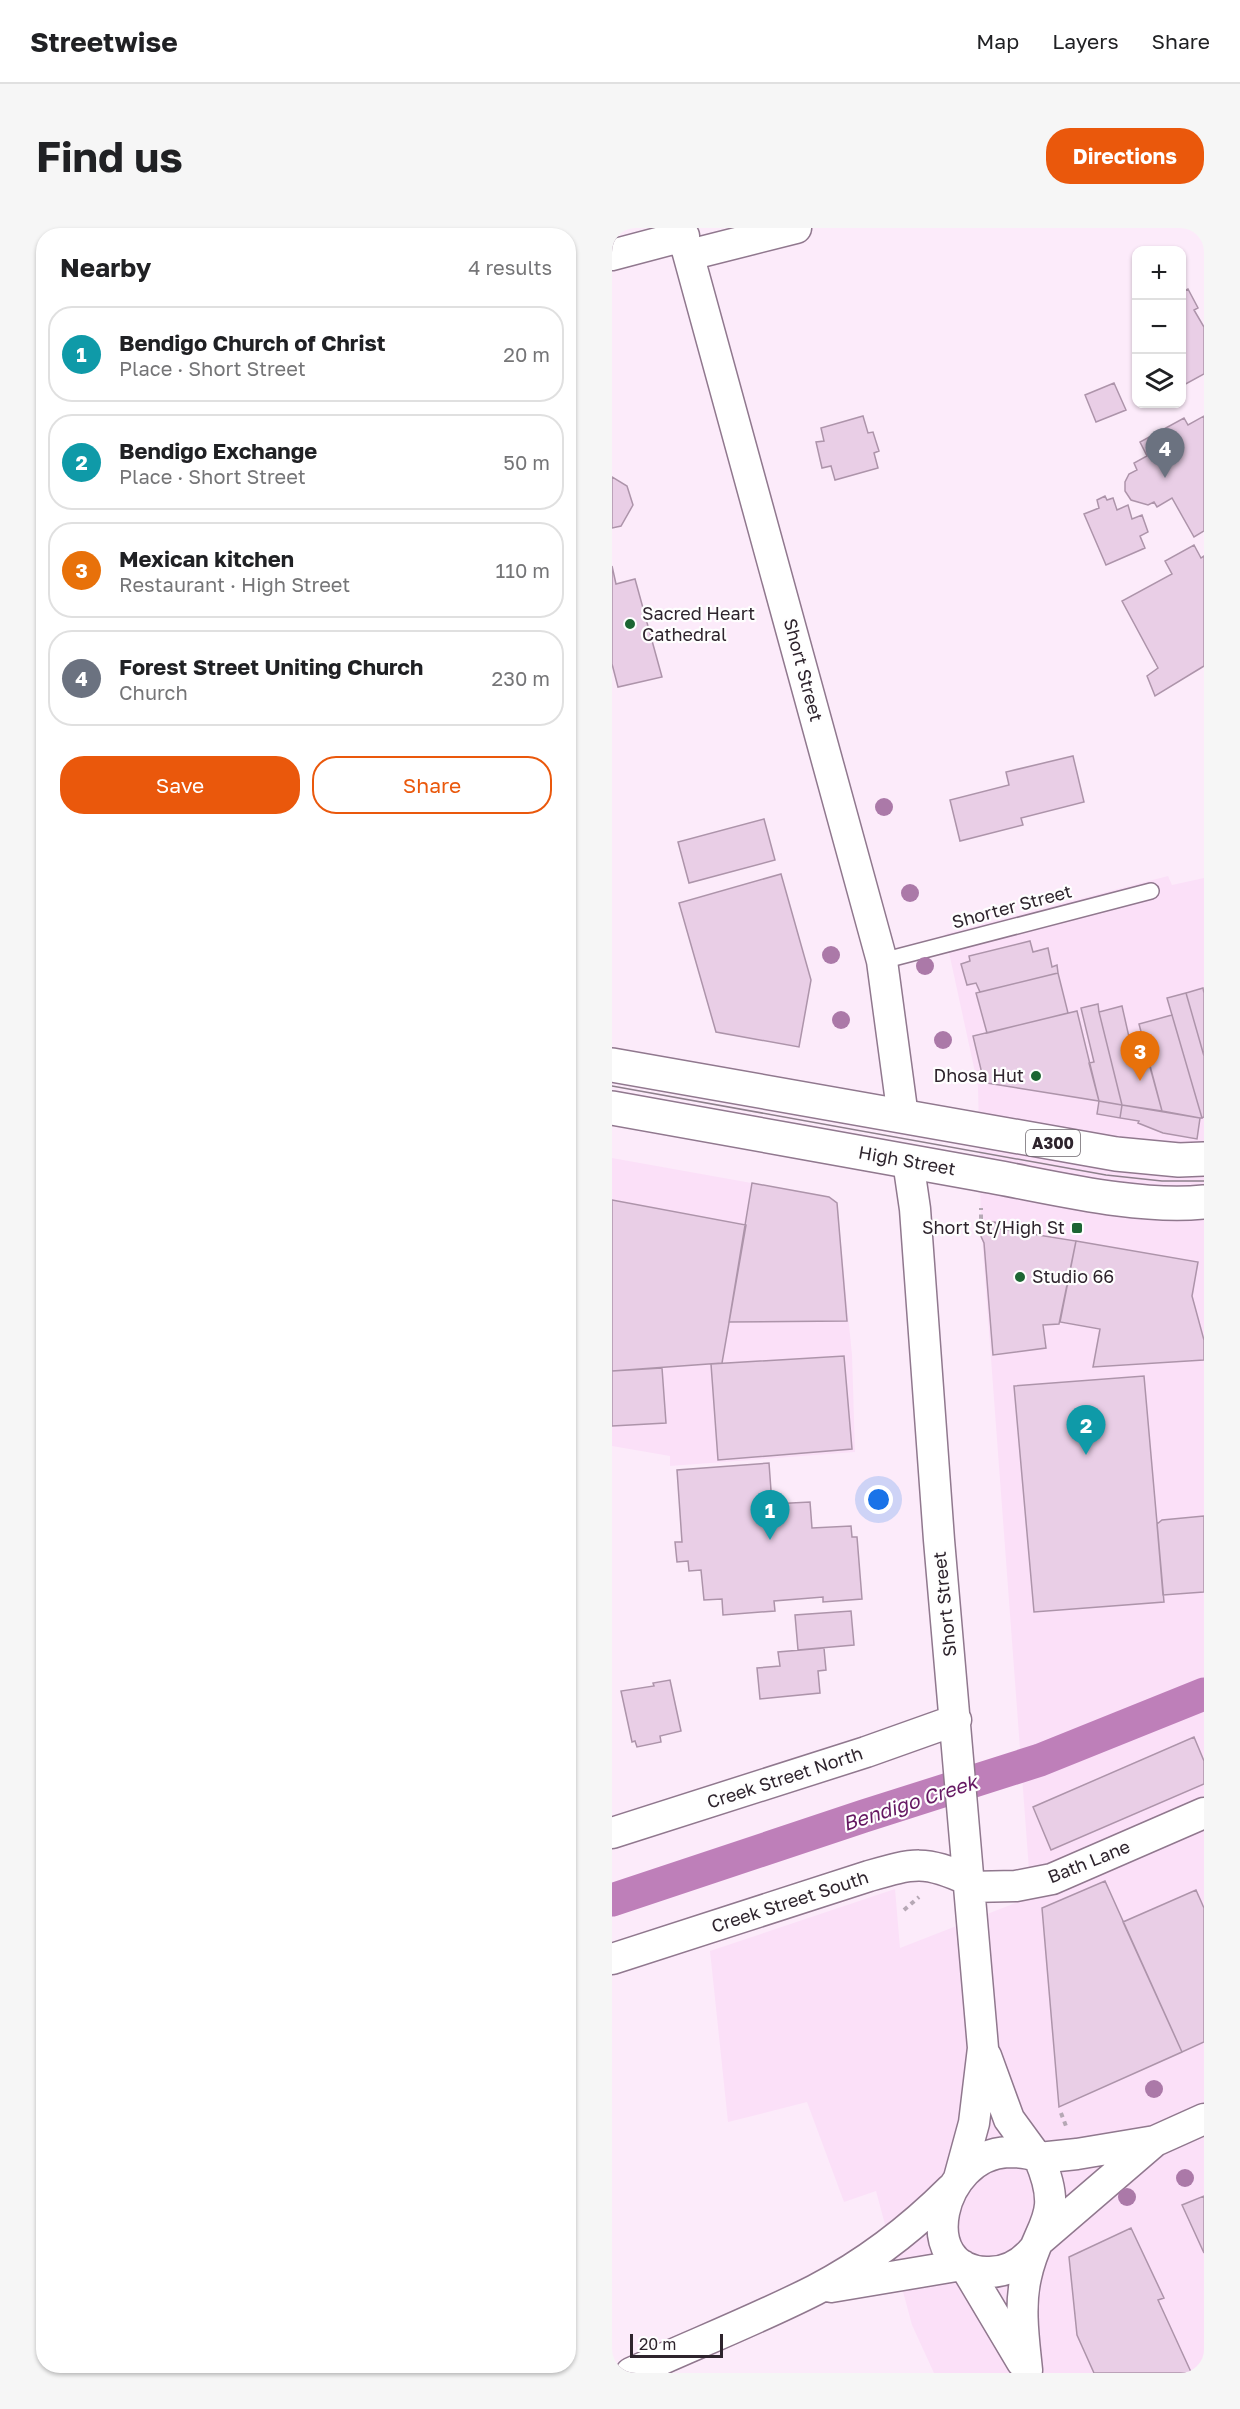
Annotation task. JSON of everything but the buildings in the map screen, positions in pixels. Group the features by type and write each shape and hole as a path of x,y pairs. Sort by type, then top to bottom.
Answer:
{"highway":[{"name":"A300","path":"612,1065 1116,1154 1179,1160 1204,1159"},
{"name":"High Street","path":"612,1108 1144,1202 1185,1204 1204,1202"},
{"path":"903,1117 908,1161"}],"street":[{"path":"612,255 685,240 796,228"},
{"name":"Short Street","path":"685,240 882,962 903,1117"},
{"name":"Short Street","path":"908,1161 915,1209 939,1540 983,2048 974,2123 957,2181"},
{"name":"Creek Street North","path":"612,1833 866,1752 957,1733"},
{"name":"Bath Lane","path":"969,1883 1016,1886 1052,1879 1204,1813"},
{"name":"Creek Street South","path":"612,1959 899,1868 924,1864 969,1883"},
{"name":"Short Street","path":"983,2048 1002,2105 1018,2133 1037,2157"},
{"path":"631,2373 816,2289 872,2254 915,2223 976,2161 994,2154 1014,2152 1037,2157 1077,2154 1155,2140 1204,2118"},
{"path":"816,2289 964,2266 983,2272 1001,2270 1020,2263 1037,2245 1155,2140"},
{"path":"1027,2372 1023,2298 1026,2277 1051,2208 1048,2183 1037,2157"},
{"path":"957,2181 945,2206 942,2227 946,2246 964,2266 1027,2372"}],"lane":[{"name":"Shorter Street","path":"882,962 1151,891"}],"path":[{"path":"981,1205 981,1219"}],"shaded area":[{"path":"1168,876 1172,885 1204,878 1204,2373 934,2373 912,2325 876,2191 844,2202 807,2102 728,2122 710,1951 895,1889 900,1948 1031,1897 981,1224 978,1086 945,934"},
{"path":"612,1158 829,1197 837,1203 852,1355 855,1452 670,1466 670,1456 612,1446"}],"waterway":[{"name":"Bendigo Creek","path":"612,1900 1040,1760 1204,1694"}],"tram line":[{"path":"612,1086 1106,1175 1162,1181 1204,1181"}],"place":[{"name":"Forest Street Uniting Church","path":"1165,478"},
{"name":"Sacred Heart Cathedral","path":"630,624"},
{"name":"Dhosa Hut","path":"1036,1076"},
{"name":"Mexican kitchen","path":"1140,1081"},
{"name":"Short St/High St","path":"1077,1228"},
{"name":"Studio 66","path":"1020,1277"},
{"name":"Bendigo Exchange","path":"1086,1455"},
{"name":"Bendigo Church of Christ","path":"770,1540"}]}
